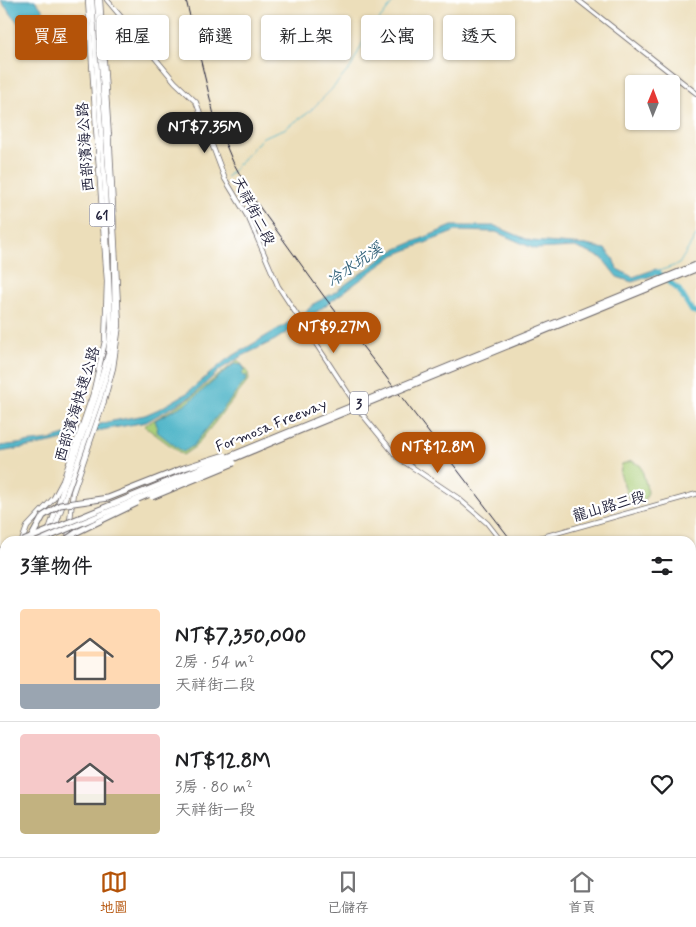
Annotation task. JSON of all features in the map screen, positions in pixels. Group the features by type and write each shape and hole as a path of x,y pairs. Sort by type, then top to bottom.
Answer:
{"highway":[{"name":"Formosa Freeway","path":"35,536 696,265"},
{"name":"Formosa Freeway","path":"51,536 299,431 696,270"},
{"path":"72,536 140,502 200,478 299,431"},
{"path":"33,536 40,520 48,511 60,505 108,498 193,465 220,456 231,455"}],"main road":[{"name":"西部濱海公路","path":"84,425 102,364 108,311 88,0"},
{"name":"西部濱海快速公路","path":"47,536 108,354 111,328 92,0"},
{"name":"西部濱海公路","path":"67,536 73,492 113,368 119,325 109,134 98,0"},
{"name":"西部濱海快速公路","path":"52,536 86,439 95,421 112,354 115,330 116,294 98,0"},
{"path":"98,157 99,111"},
{"path":"109,134 109,188"},
{"name":"61","path":"24,536 27,527 58,490 78,442"}],"street":[{"name":"天祥街二段","path":"107,0 175,82 196,102 225,179 256,234 278,286 362,414 397,457 458,498 488,523 497,536"},
{"path":"578,0 696,93"},
{"name":"龍山路三段","path":"546,536 696,494"}],"green space":[{"path":"238,360 248,372 249,380 195,447 183,455 144,426 190,398"},
{"path":"632,461 641,466 648,492 645,500 638,504 628,498 620,473 622,464"}],"water":[{"path":"0,0 35,0 46,14 15,15 15,19"},
{"path":"452,226 495,226 531,241 586,245 605,249 613,258 617,269 633,277 656,269 661,273 632,282 617,277 602,258 575,247 535,249 496,232 456,231 394,255 307,319 275,340 240,357 221,369 193,395 146,422 0,452 0,446 49,440 107,422 145,415 161,408 187,393 226,360 303,314 315,303 332,294 392,251"},
{"path":"234,364 242,365 245,370 242,373 244,377 246,375 247,379 193,446 183,452 156,431 155,420 189,402"}],"waterway":[{"path":"227,177 263,137 284,129 308,113 331,90 351,67 365,38 395,0"},
{"path":"659,271 679,264 696,236"},
{"name":"冷水坑溪","path":"654,273 657,272 679,290 692,311 696,312"}],"railway":[{"path":"186,0 215,119 233,162 251,195 323,295 508,536"}]}
